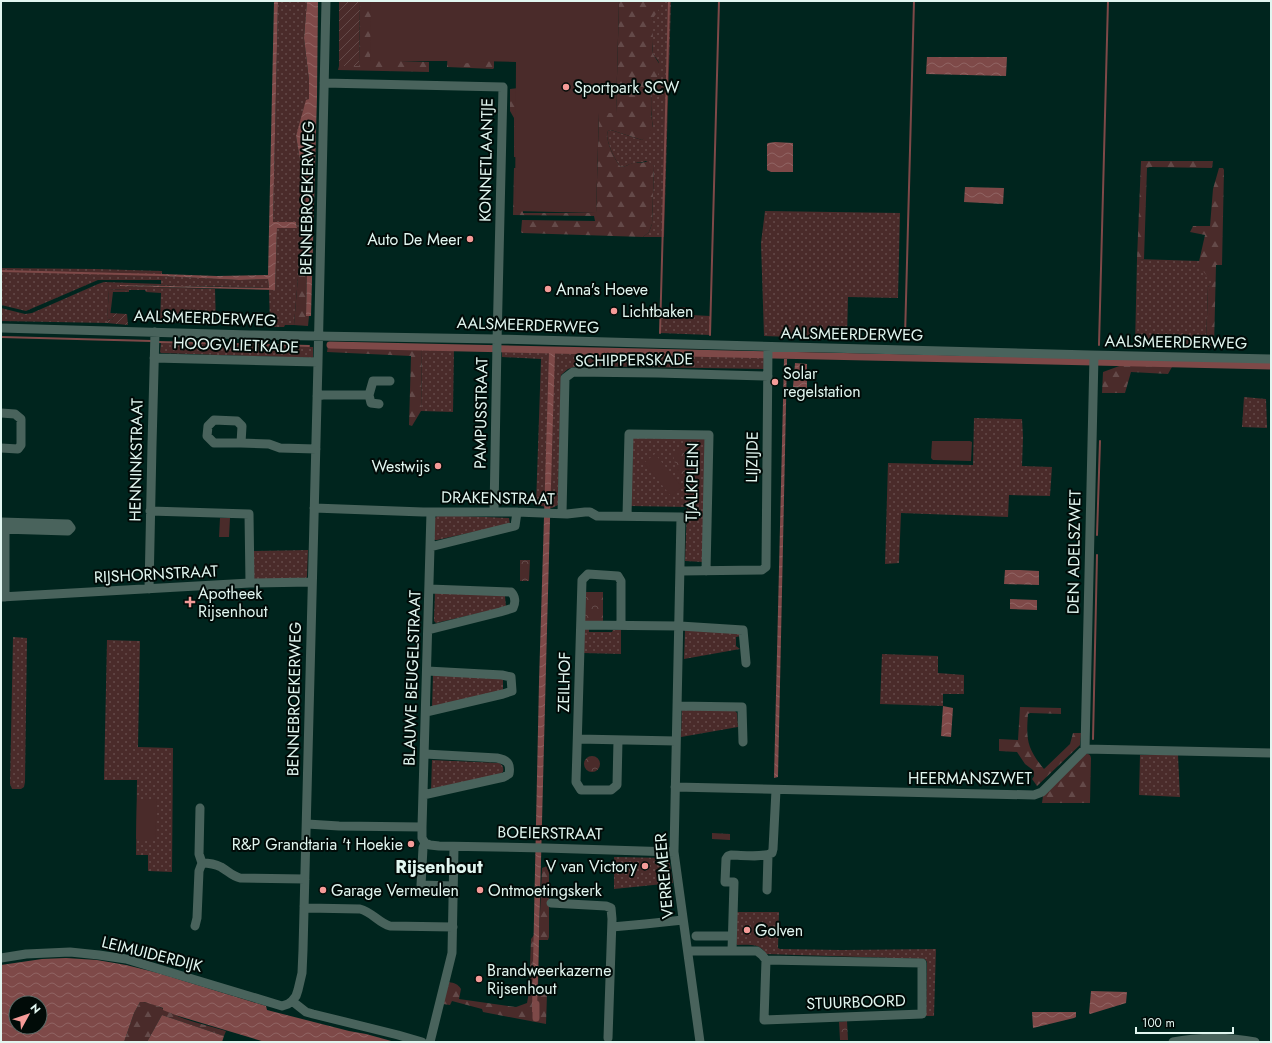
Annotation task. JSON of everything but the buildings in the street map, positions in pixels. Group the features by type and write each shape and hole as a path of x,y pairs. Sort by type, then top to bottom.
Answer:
{"street":[{"name":"BENNEBROEKERWEG","path":"292,1002 296,996 302,973 307,824 326,1"},
{"name":"KONNETLAANTJE","path":"324,83 502,87 497,341"},
{"name":"AALSMEERDERWEG","path":"1,328 155,338 319,336 497,341 768,353 1093,361 1271,359"},
{"name":"HENNINKSTRAAT","path":"149,588 155,338"},
{"name":"PAMPUSSTRAAT","path":"494,512 497,341"},
{"name":"LIJZIJDE","path":"706,571 762,570 766,567 768,353"},
{"name":"HOOGVLIETKADE","path":"154,358 318,362"},
{"name":"DEN ADELSZWET","path":"1085,749 1093,361"},
{"name":"SCHIPPERSKADE","path":"558,514 565,378 573,372 768,376"},
{"path":"379,404 371,403 369,394 373,381 390,381"},
{"path":"317,396 369,394"},
{"path":"1,413 14,414 19,416 21,419 21,445 18,449 1,448"},
{"name":"TJALKPLEIN","path":"627,516 629,434 709,435 706,571"},
{"path":"241,443 269,444 280,448 316,449"},
{"name":"DRAKENSTRAAT","path":"314,508 558,514 590,512 597,516 681,517"},
{"path":"150,511 249,514 250,583"},
{"name":"BLAUWE BEUGELSTRAAT","path":"431,512 422,827 422,838 425,843 423,848 421,885 453,886"},
{"path":"430,546 515,526 517,512"},
{"name":"VERREMEER","path":"681,517 680,626 674,852 700,1042"},
{"path":"68,524 71,528 68,531 3,526 68,524"},
{"path":"3,526 3,597"},
{"path":"681,571 706,571"},
{"name":"ZEILHOF","path":"618,740 616,785 611,790 581,790 576,782 582,580 588,574 618,576 621,581 621,625"},
{"name":"RIJSHORNSTRAAT","path":"3,597 250,583 312,582"},
{"path":"428,630 513,608 515,599 511,592 430,589"},
{"path":"581,625 680,626 743,630 746,663"},
{"path":"426,712 512,691 511,677 502,675 427,671"},
{"path":"677,706 742,707 742,742"},
{"path":"578,739 676,741"},
{"path":"1085,749 1271,753"},
{"name":"HEERMANSZWET","path":"675,788 1034,795 1042,792 1085,749"},
{"path":"423,795 504,777 509,774 510,768 509,763 505,759 425,754"},
{"path":"732,951 734,882 725,882 726,859 731,855 768,855 772,853 776,790"},
{"path":"195,926 198,918 199,871 202,863 199,854 200,808"},
{"path":"307,824 422,827"},
{"name":"BOEIERSTRAAT","path":"425,843 430,845 454,847 674,852"},
{"path":"430,1042 452,953 454,847"},
{"path":"767,890 768,855"},
{"path":"202,863 221,866 234,876 240,878 305,879"},
{"path":"551,904 609,906 612,910 608,1038"},
{"path":"304,906 307,908 360,909 366,911 390,926 453,927"},
{"path":"612,927 683,920"},
{"path":"696,936 732,936"},
{"name":"STUURBOORD","path":"688,951 757,951 762,955 766,960 764,1020 922,1014 922,963 766,960"},
{"name":"LEIMUIDERDIJK","path":"1,958 26,954 70,952 99,954 126,959 282,1006 292,1002"},
{"path":"292,1002 306,1012 422,1042"},
{"path":"1173,1042 1182,1040 1224,1038 1255,1042"}],"green space":[{"path":"278,1 307,1 304,38 309,80 309,99 296,136 306,196 305,224 302,225 306,229 307,264 299,265 294,325 270,327 269,290 275,289 277,228 297,228 296,222 273,222"},
{"path":"339,1 360,1 359,66 339,66"},
{"path":"360,1 372,1 371,60 429,62 429,72 338,70 339,66 359,66"},
{"name":"Sportpark SCW","path":"371,1 619,1 616,113 599,113 596,213 515,211 516,62 480,61 480,63 471,63 471,61 469,61 468,63 458,64 458,61 370,61"},
{"path":"619,1 661,1 661,6 652,20 653,54 660,65 660,70 652,89 651,113 653,128 649,135 642,140 611,130 608,131 607,134 611,149 621,167 633,163 646,162 654,166 652,224 649,232 643,237 522,233 522,220 595,221 594,216 513,215 514,168 525,168 523,213 596,213 599,113 616,113"},
{"path":"661,1 671,1 664,237 643,237 649,232 652,224 654,166 646,161 621,167 611,149 607,134 608,131 611,130 642,140 653,127 651,97 659,64 653,54 652,20 660,6"},
{"path":"448,47 494,60 494,68 447,67"},
{"path":"527,87 525,158 514,157 514,118 510,111 510,89"},
{"path":"1141,161 1213,161 1212,168 1147,168 1144,259 1137,259"},
{"path":"1219,168 1223,168 1224,170 1222,265 1216,265 1214,347 1206,344 1208,287 1212,281 1198,266 1205,235 1190,232 1193,226 1210,226 1213,189"},
{"path":"765,211 900,213 898,298 848,297 847,339 764,336 761,243"},
{"path":"1137,259 1200,261 1213,281 1208,287 1206,344 1135,346"},
{"path":"299,264 307,264 306,316 309,316 308,326 294,325"},
{"path":"1,268 162,271 162,276 239,280 268,279 269,288 120,285 215,289 216,324 160,322 161,293 129,289 109,290 107,323 1,321 1,308 25,314 32,313 104,282 161,284 161,280 98,280 26,311 1,305"},
{"path":"129,289 129,292 113,292 110,317 114,317 112,320 107,319 109,290"},
{"path":"690,307 691,315 710,316 710,335 660,333 662,308"},
{"path":"110,313 127,314 128,325 107,323 107,319 112,320 114,317 110,317"},
{"path":"161,343 313,347 313,358 161,353"},
{"path":"328,345 422,347 421,411 412,426 409,425 411,356 327,352"},
{"path":"422,347 454,348 453,412 421,411"},
{"path":"502,348 765,354 765,369 577,366 568,369 561,375 558,505 552,508 536,505 541,359 502,357"},
{"path":"1122,365 1172,367 1168,374 1131,372 1125,393 1102,393 1103,372"},
{"path":"813,387 836,388 836,399 813,398"},
{"path":"1244,397 1266,399 1267,428 1242,427"},
{"path":"974,418 1022,419 1022,466 1052,467 1050,496 1009,495 1008,517 901,513 899,563 885,564 888,463 973,465"},
{"path":"633,435 705,435 703,562 685,561 687,507 631,506"},
{"path":"932,441 972,442 971,461 933,460 931,458"},
{"path":"683,449 689,452 692,462 696,464 697,483 675,474 676,467 674,454 675,452"},
{"path":"655,454 682,487 671,496 644,463"},
{"path":"438,515 509,518 510,524 433,540 435,518"},
{"path":"220,518 230,518 229,537 219,537"},
{"path":"308,550 306,578 255,580 254,551"},
{"path":"520,560 530,560 529,581 520,581"},
{"path":"435,592 505,596 506,607 436,623 434,621"},
{"path":"585,592 603,592 603,622 584,622"},
{"path":"589,627 589,632 612,632 613,630 621,630 621,654 583,653 584,629"},
{"path":"685,630 739,632 741,636 736,637 736,646 740,649 684,659"},
{"path":"13,637 27,638 25,782 24,787 21,789 12,789 10,784"},
{"path":"107,640 140,641 138,747 173,748 172,872 148,871 148,855 136,855 137,780 104,780"},
{"path":"882,654 938,656 938,673 964,675 964,694 943,694 943,706 880,704"},
{"path":"433,674 503,679 503,690 432,707"},
{"path":"682,706 734,710 737,713 738,727 681,737"},
{"path":"1020,707 1061,708 1061,714 1028,714 1027,731 1029,743 1034,755 1044,769 1070,744 1073,733 1081,733 1080,745 1037,786 1032,779 1034,776 1033,770 1025,764 1017,752 999,751 999,739 1018,740"},
{"path":"1084,752 1090,755 1091,758 1090,803 1042,803 1043,796"},
{"path":"1140,755 1178,755 1180,797 1139,795"},
{"path":"592,756 599,761 600,764 595,771 592,772 585,767 584,764 589,757"},
{"path":"432,760 499,763 503,768 503,772 431,791"},
{"path":"137,799 157,800 155,839 136,839"},
{"path":"712,833 730,834 730,840 712,839"},
{"path":"614,857 669,858 673,883 614,889"},
{"path":"547,866 549,867 549,937 548,940 539,940 538,992 547,994 546,1024 483,1012 482,1009 452,1001 450,1005 443,1004 449,982 456,984 461,989 459,999 516,1007 527,1003 529,992 531,939 534,935 539,935 542,868"},
{"path":"736,912 779,912 778,948 780,949 936,949 934,1016 926,1016 927,962 925,959 766,954 757,946 737,945 735,943"},
{"path":"754,919 762,919 760,940 753,940"},
{"path":"501,985 521,985 520,995 501,994"},
{"path":"140,1002 154,1004 175,1015 226,1031 224,1036 162,1015 147,1042 124,1042 134,1013"},
{"path":"847,1021 848,1040 840,1040 839,1022"}],"water":[{"path":"274,1 278,1 273,222 296,222 297,228 277,228 275,290 120,286 269,288 268,279 239,280 161,276 162,274 217,276 268,275"},
{"path":"307,1 318,1 311,316 306,316 306,230 302,229 301,225 305,224 306,196 296,136 306,100 309,99 309,80 304,38"},
{"path":"927,57 1007,57 1006,76 926,74"},
{"path":"775,142 793,143 793,172 771,172 767,170 767,144"},
{"path":"965,187 1004,188 1003,204 964,202"},
{"path":"549,352 555,352 537,1012 532,1012 539,682"},
{"path":"784,359 787,359 778,777 774,778"},
{"path":"795,363 807,364 807,388 793,387"},
{"path":"1005,570 1039,571 1039,585 1004,584"},
{"path":"1010,599 1037,600 1037,610 1010,609"},
{"path":"943,706 953,708 951,737 941,736"},
{"path":"66,958 97,960 126,965 158,973 266,1006 267,1010 395,1042 265,1042 175,1015 163,1010 163,1008 145,1002 140,1002 134,1013 124,1042 1,1042 1,965 42,959"},
{"path":"1091,991 1127,992 1126,1003 1090,1014"},
{"path":"1032,1012 1076,1012 1076,1017 1033,1028"},
{"path":"162,1015 224,1036 222,1042 147,1042"}],"waterway":[{"path":"660,333 669,1"},
{"path":"710,335 719,1"},
{"path":"905,337 914,1"},
{"path":"1099,345 1108,1"},
{"path":"1,271 162,275"},
{"path":"1,337 152,341"},
{"path":"158,342 309,346"},
{"path":"330,345 1271,366"},
{"path":"1097,535 1100,441"},
{"path":"1093,739 1097,555"},
{"path":"536,1004 536,1018"}],"place":[{"name":"Sportpark SCW","path":"566,87"},
{"name":"Auto De Meer","path":"470,239"},
{"name":"Anna's Hoeve","path":"548,289"},
{"name":"Lichtbaken","path":"614,311"},
{"name":"Solar regelstation","path":"775,382"},
{"name":"Westwijs","path":"438,466"},
{"name":"Apotheek Rijsenhout","path":"190,602"},
{"name":"R&P Grandtaria 't Hoekie","path":"411,844"},
{"name":"V van Victory","path":"645,866"},
{"name":"Garage Vermeulen","path":"323,890"},
{"name":"Ontmoetingskerk","path":"480,890"},
{"name":"Golven","path":"747,930"},
{"name":"Brandweerkazerne Rijsenhout","path":"479,979"}],"district":[{"name":"Rijsenhout","path":"439,867"}]}
